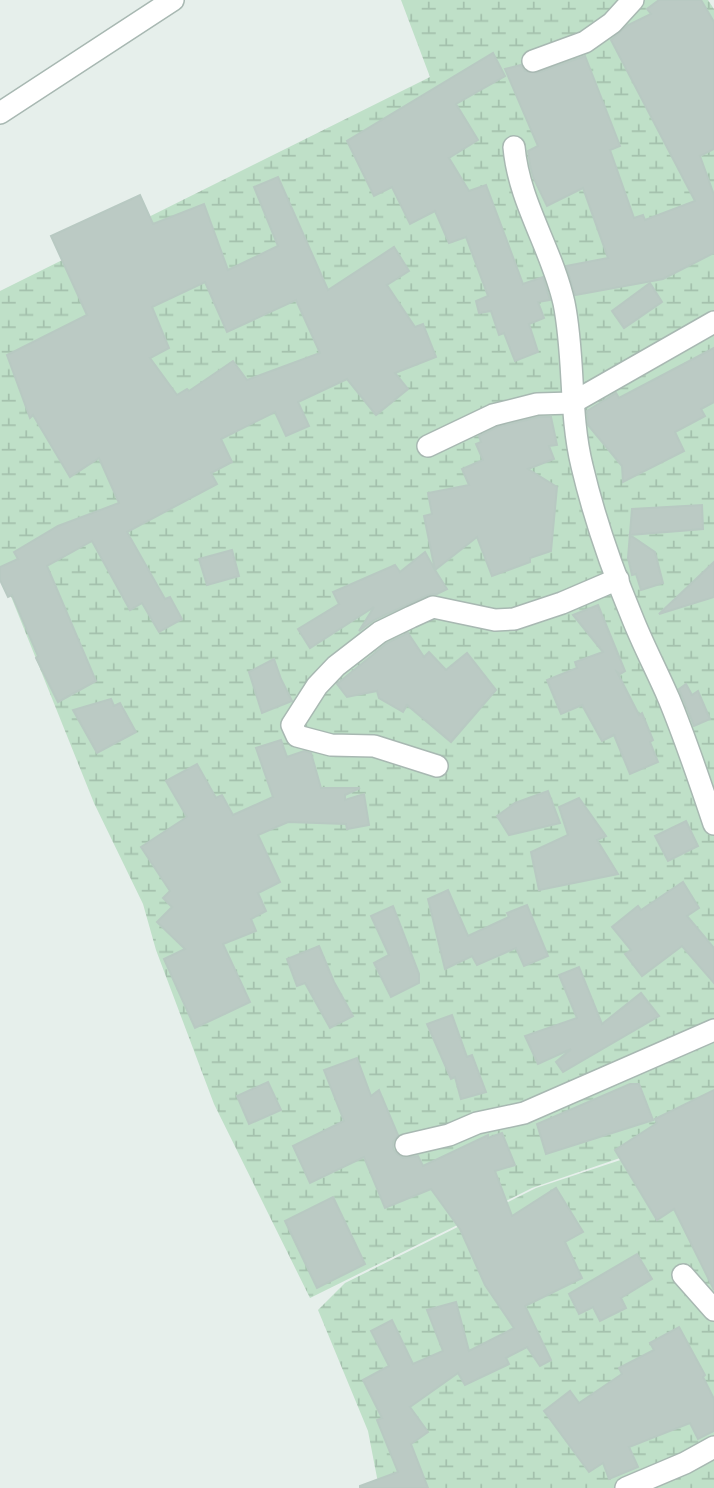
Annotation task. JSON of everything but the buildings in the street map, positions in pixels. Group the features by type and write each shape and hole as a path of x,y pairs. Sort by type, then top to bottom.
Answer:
{"street":[{"path":"0,113 173,0"},
{"path":"533,61 585,42 612,23 634,0"},
{"path":"514,147 516,168 524,196 546,248 564,302 571,356 572,403 581,464 606,547 631,616 691,754 714,824"},
{"path":"428,446 493,415 537,404 572,403 714,322"},
{"path":"437,766 374,746 331,745 311,741 297,736 292,725 317,686 336,666 380,632 433,607 495,620 514,618 562,603 618,579"},
{"path":"406,1145 449,1135 477,1123 524,1113 714,1030"},
{"path":"683,1275 714,1311"},
{"path":"626,1488 685,1463 714,1447"}],"green space":[{"path":"401,0 708,0 714,9 714,1126 532,1188 310,1298 214,1104 156,950 143,904 94,803 0,569 0,291 430,77"},
{"path":"714,1129 714,1488 379,1488 368,1431 318,1310 345,1283 536,1188"}]}
